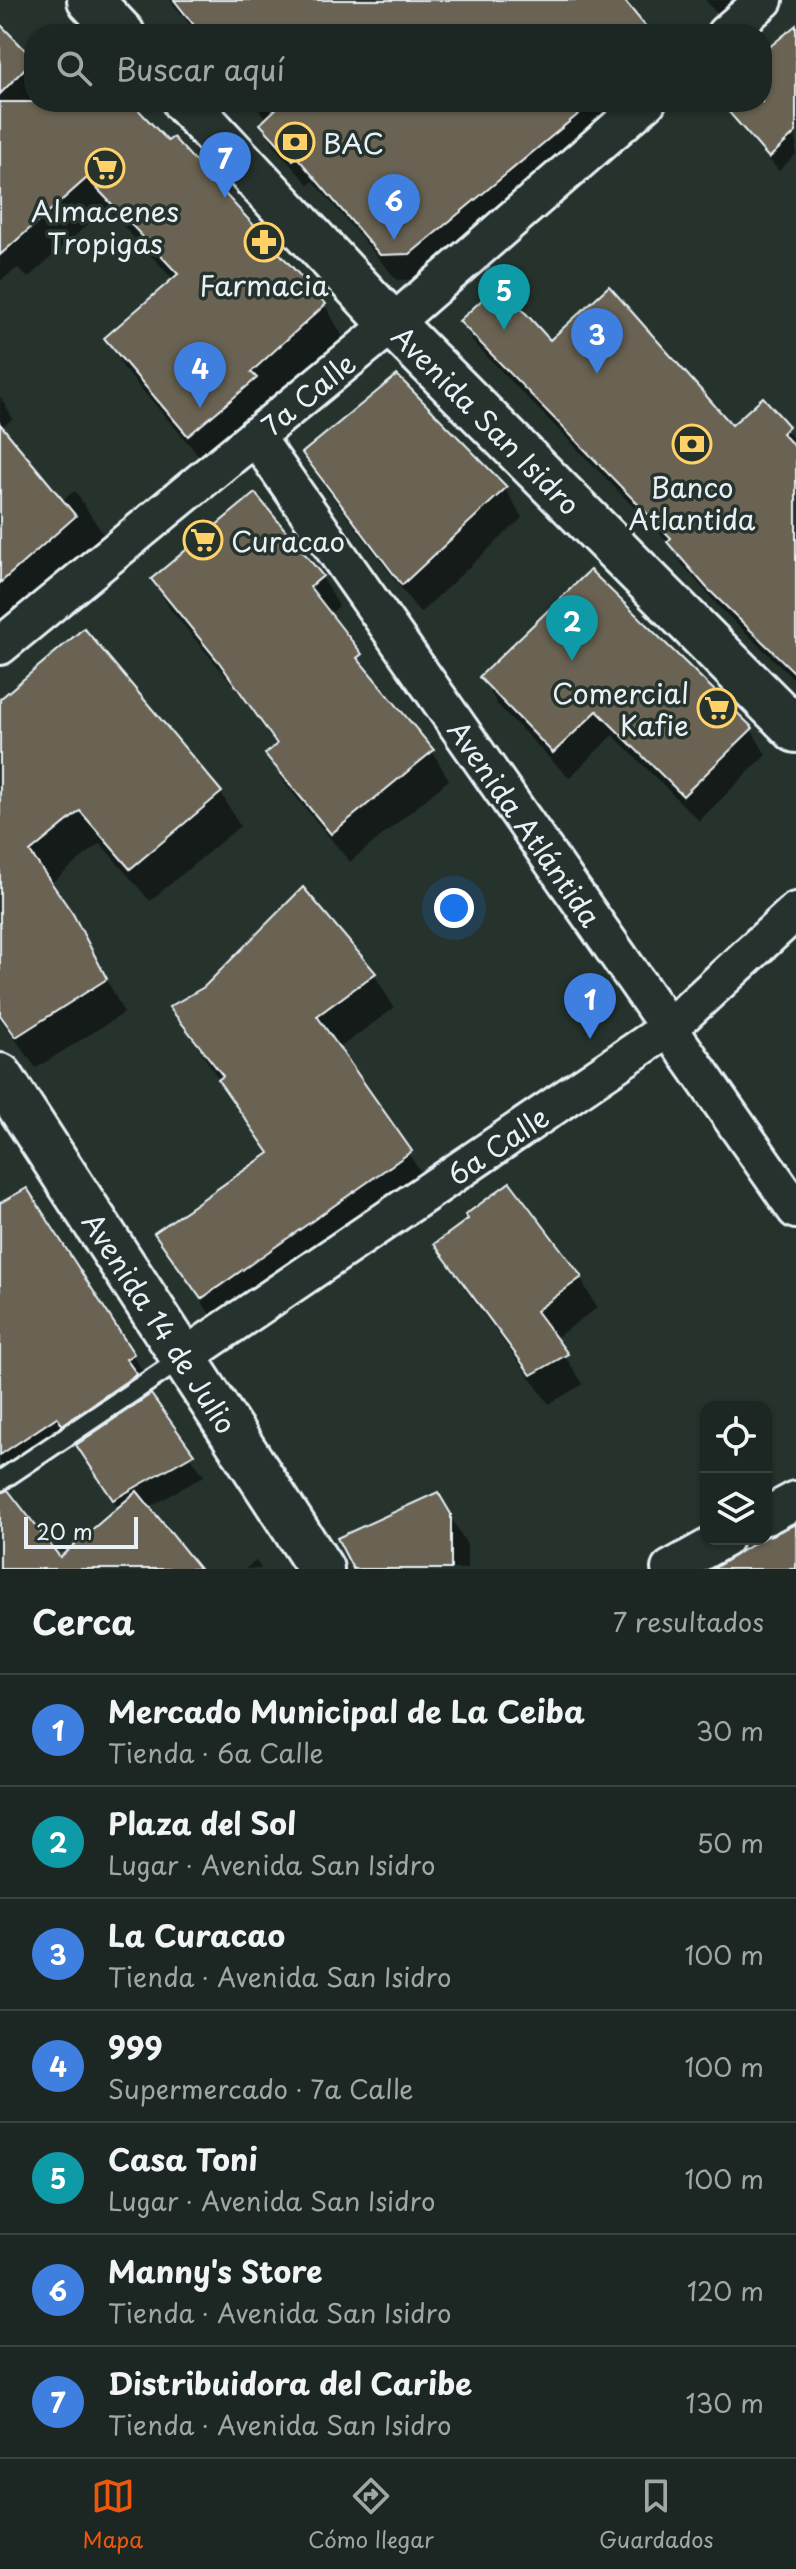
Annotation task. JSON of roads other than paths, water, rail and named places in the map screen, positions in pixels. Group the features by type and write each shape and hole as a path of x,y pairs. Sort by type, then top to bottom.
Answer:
{"street":[{"path":"90,0 113,24"},
{"path":"736,24 764,0"},
{"name":"Avenida San Isidro","path":"194,112 392,324 796,730"},
{"name":"7a Calle","path":"0,646 392,324 636,112"},
{"name":"Avenida Atlántida","path":"255,436 796,1210"},
{"name":"6a Calle","path":"183,1358 669,1028 796,911"},
{"name":"Avenida 14 de Julio","path":"0,1076 321,1569"},
{"path":"772,1513 796,1500"},
{"path":"670,1569 713,1545"}],"lane":[{"path":"0,1481 183,1358"}],"place":[{"name":"BAC","path":"295,142"},
{"name":"Almacenes Tropigas","path":"105,168"},
{"name":"Distribuidora del Caribe","path":"225,198"},
{"name":"Manny's Store","path":"394,240"},
{"name":"Farmacia","path":"264,242"},
{"name":"Casa Toni","path":"504,330"},
{"name":"La Curacao","path":"597,374"},
{"name":"999","path":"200,408"},
{"name":"Banco Atlantida","path":"692,444"},
{"name":"Curacao","path":"203,540"},
{"name":"Plaza del Sol","path":"572,661"},
{"name":"Comercial Kafie","path":"717,708"},
{"name":"Mercado Municipal de La Ceiba","path":"590,1039"}]}
